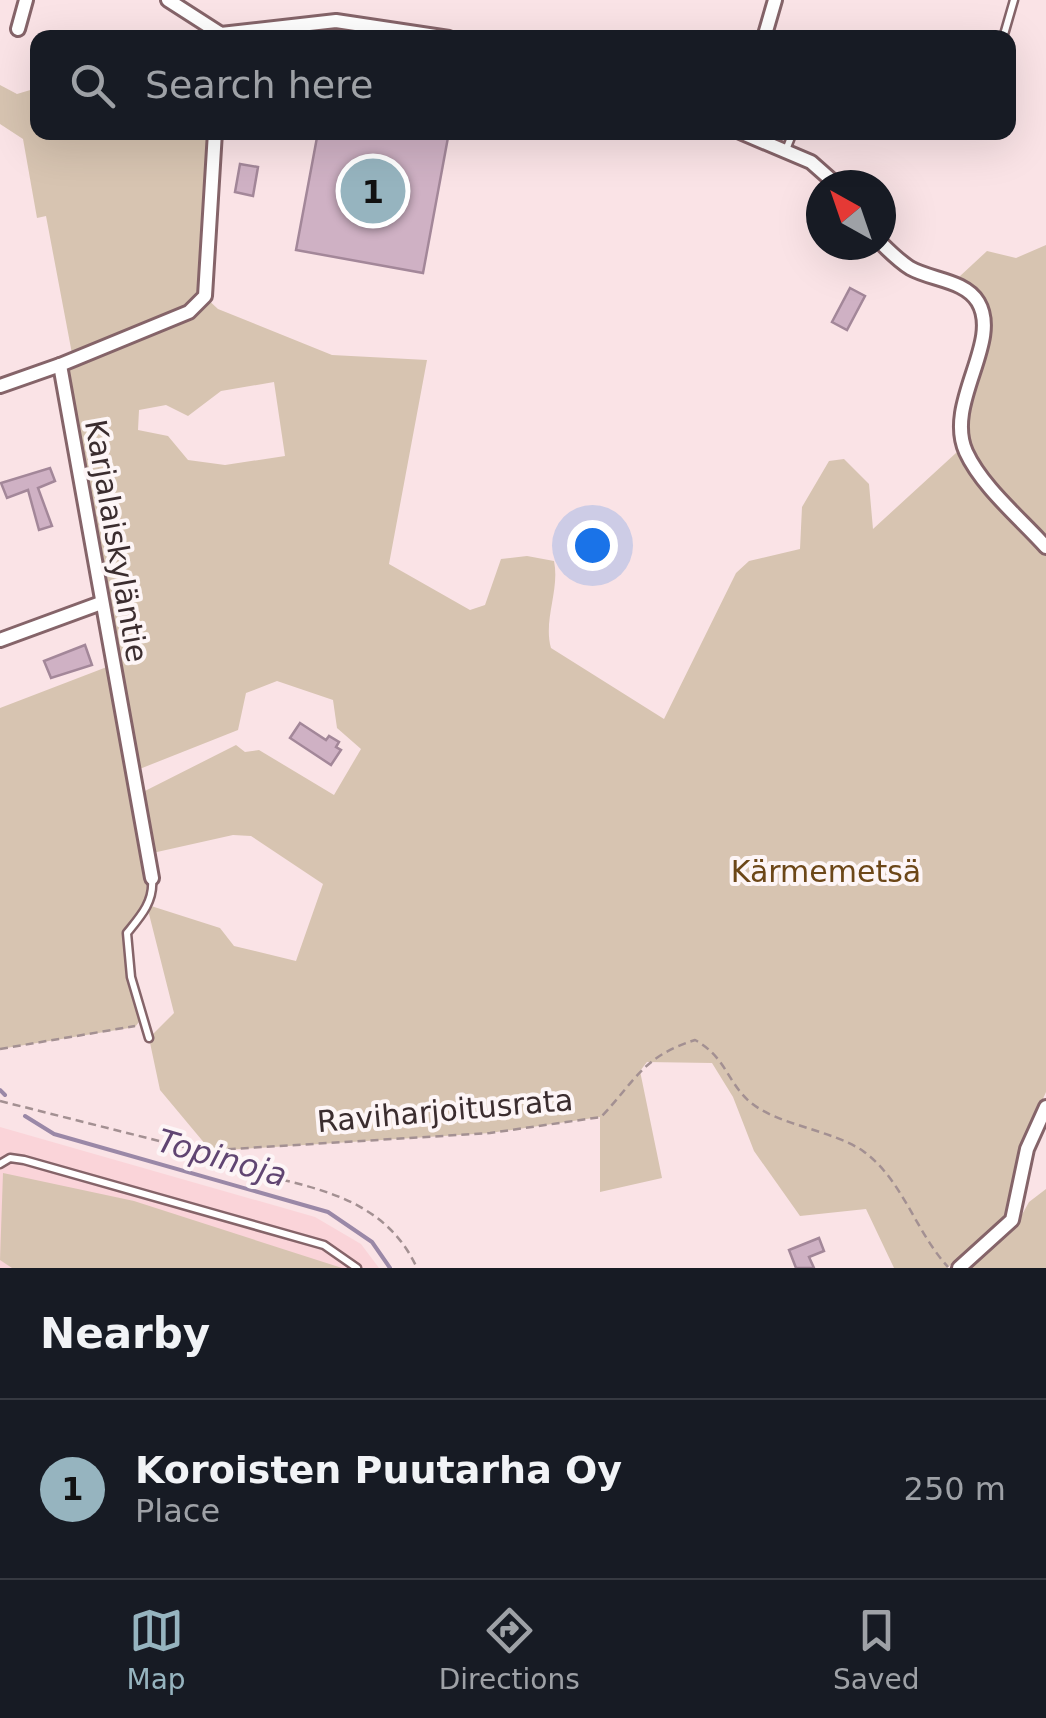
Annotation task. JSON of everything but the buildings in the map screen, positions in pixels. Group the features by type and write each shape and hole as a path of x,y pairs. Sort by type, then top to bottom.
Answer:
{"street":[{"path":"18,29 26,0"},
{"path":"168,0 212,30"},
{"path":"767,30 776,0"},
{"path":"267,30 336,21 396,30"},
{"path":"0,386 189,312 205,296 215,140"},
{"path":"760,140 811,162 820,170"},
{"path":"896,255 912,269 964,288 977,300 983,316 982,339 962,407 966,452 1046,547"},
{"name":"Karjalaiskyläntie","path":"60,365 152,878"},
{"path":"0,640 101,603"},
{"path":"959,1268 1012,1220 1027,1149 1046,1107"}],"lane":[{"path":"1005,30 1014,0"},
{"path":"786,150 790,140"},
{"name":"Karjalaiskyläntie","path":"148,1038 129,966 127,933 143,914 153,891 152,878"},
{"path":"0,1160 10,1158 324,1245 357,1268"}],"path":[{"path":"0,1049 124,1032 143,1018"},
{"name":"Raviharjoitusrata","path":"0,1100 184,1148 211,1151 490,1133 601,1116 647,1062 662,1050 695,1040 715,1051 751,1103 858,1148 889,1171 928,1244 948,1268"},
{"path":"211,1151 224,1166 360,1203 390,1225 417,1268"}],"shaded area":[{"path":"0,1127 315,1217 361,1244 379,1268 0,1268"}],"green space":[{"name":"Kärmemetsä","path":"0,85 17,94 30,90 30,140 215,140 205,297 218,309 332,355 427,360 389,564 470,610 485,605 501,559 527,556 554,561 551,648 664,719 736,573 749,561 800,549 802,507 829,461 844,459 869,484 873,529 968,442 968,418 987,334 977,296 959,277 987,251 1016,258 1046,245 1046,1092 1017,1157 1011,1203 1002,1221 947,1268 894,1268 866,1209 800,1216 754,1151 733,1097 712,1063 647,1062 640,1071 662,1178 600,1192 600,1117 490,1133 211,1151 160,1090 149,1038 174,1013 147,906 127,933 143,1017 135,1027 0,1049 0,708 112,665 60,365 73,359 46,216 37,218 23,139 0,124","holes":["274,382 285,456 225,465 188,460 168,436 138,430 139,410 166,405 188,416 221,391","277,681 333,700 337,728 361,749 334,795 259,750 245,752 236,745 137,795 132,772 238,730 246,693","233,835 251,836 323,884 296,961 234,946 220,928 148,905 152,878 148,854"]},
{"path":"3,1173 134,1201 342,1268 12,1268 0,1260"},
{"path":"1046,1189 1046,1268 968,1268 1013,1231 1029,1202"}],"waterway":[{"name":"Topinoja","path":"0,1090 5,1095"},
{"name":"Topinoja","path":"25,1116 54,1134 328,1212 372,1242 390,1268"}],"place":[{"name":"Koroisten Puutarha Oy","path":"373,191"}]}
